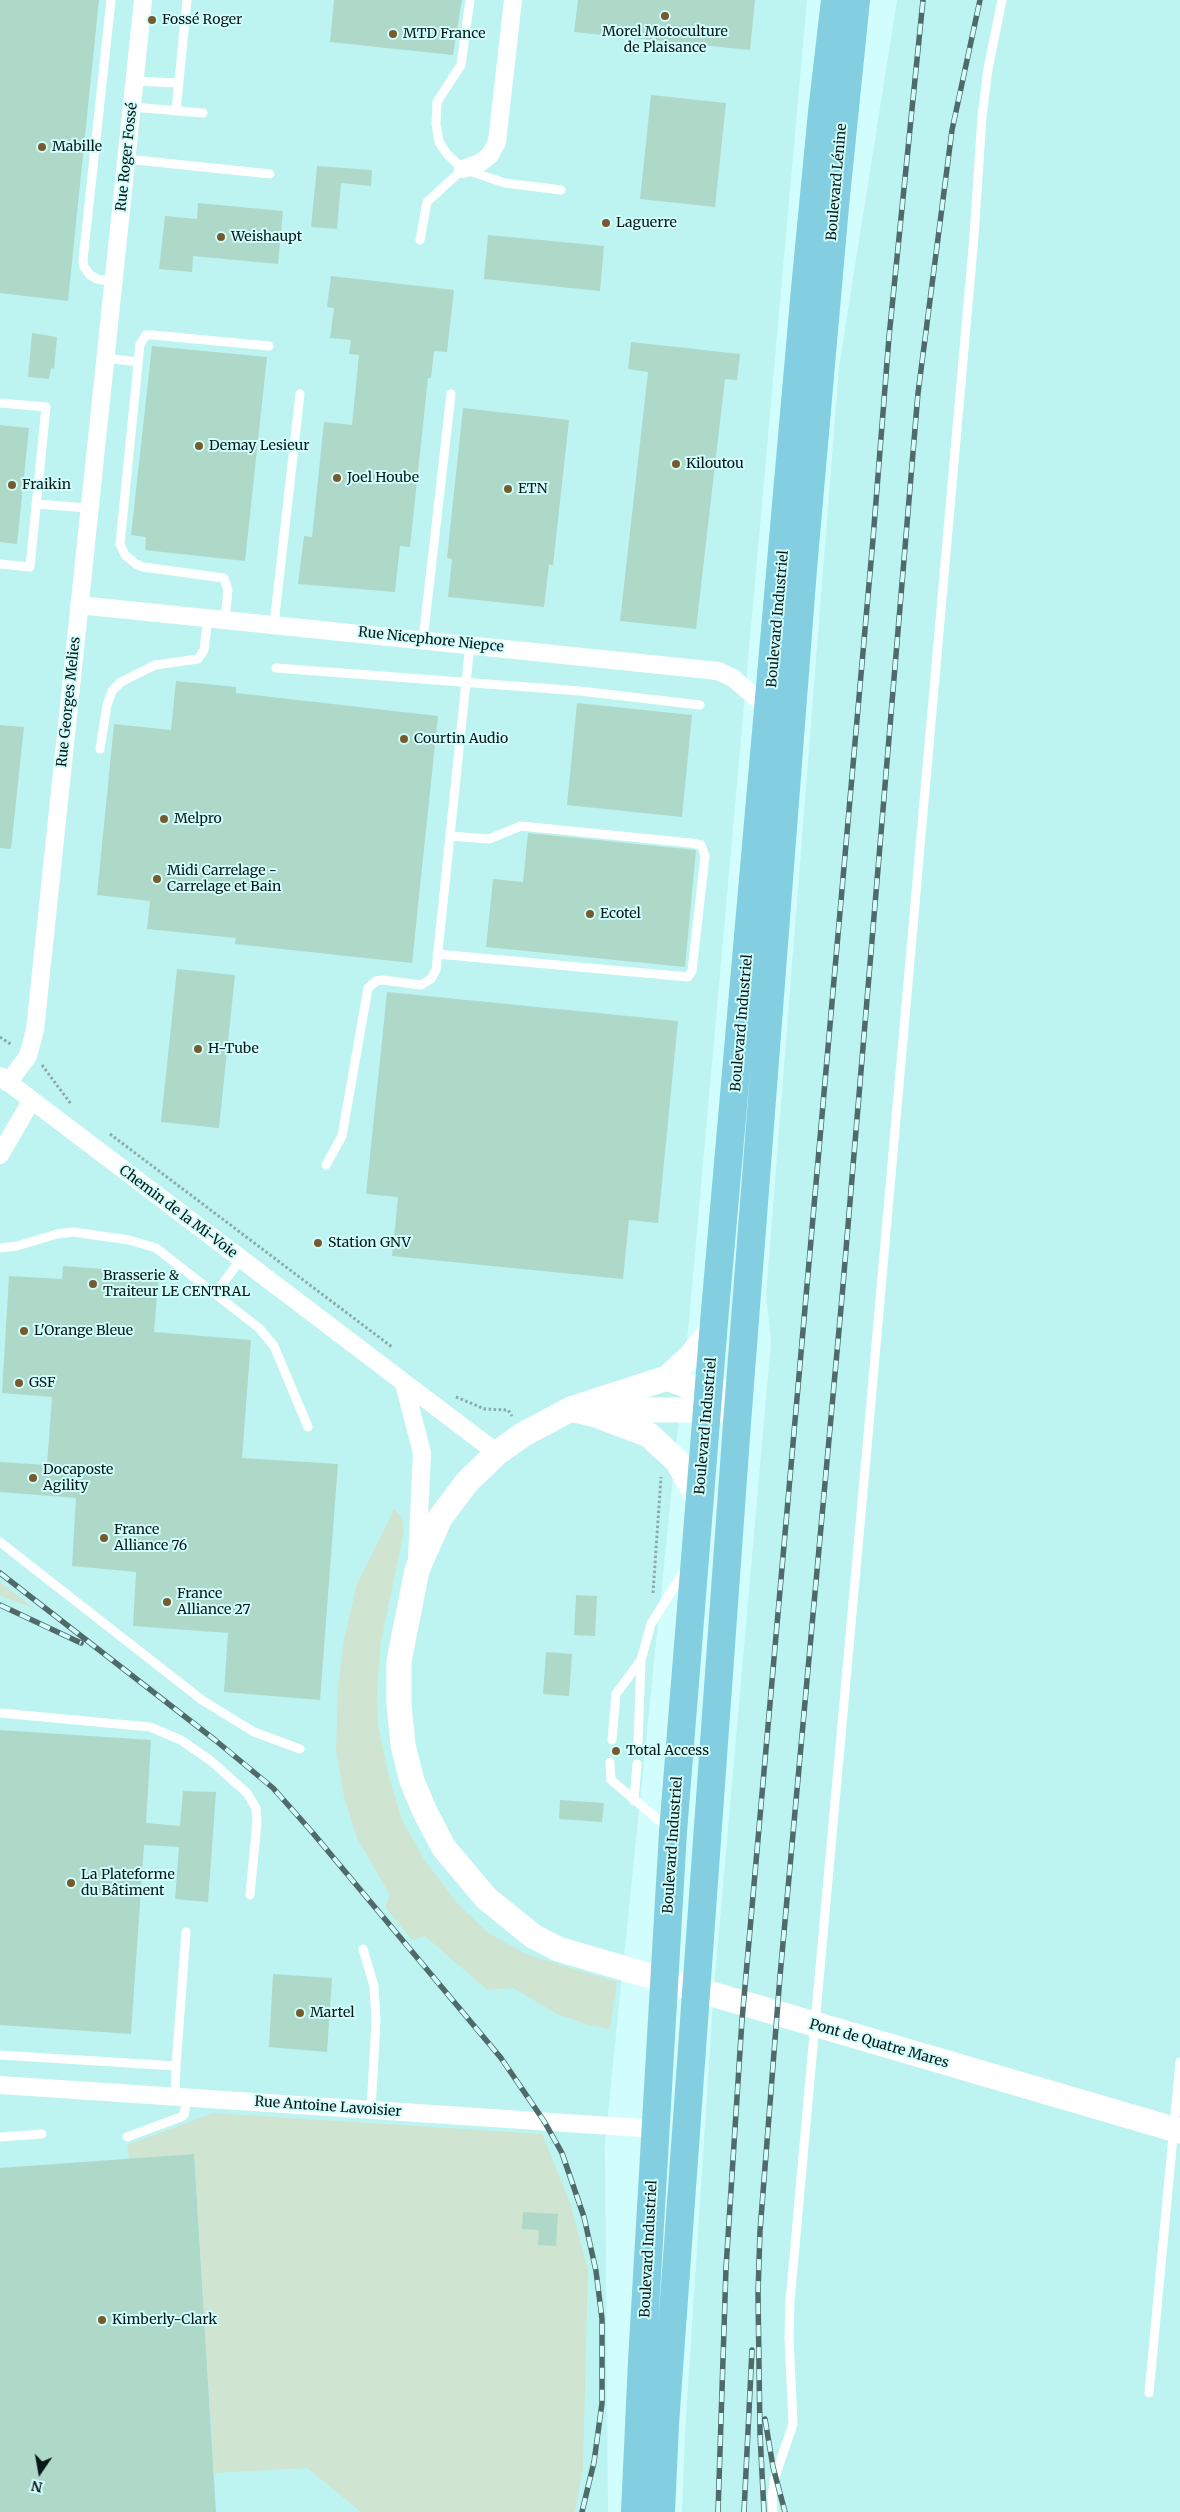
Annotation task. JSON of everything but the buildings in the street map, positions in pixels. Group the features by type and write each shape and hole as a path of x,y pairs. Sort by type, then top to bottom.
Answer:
{"main road":[{"name":"Boulevard Lénine","path":"801,342 822,112 835,0"},
{"name":"Boulevard Lénine","path":"821,365 856,0"},
{"name":"Boulevard Industriel","path":"635,2512 673,1832 710,1401 714,1327 801,342"},
{"name":"Boulevard Industriel","path":"661,2512 666,2404 737,1423 802,579 821,365"},
{"path":"714,1327 690,1357 667,1378 691,1387 737,1423"},
{"name":"Pont de Quatre Mares","path":"667,1378 571,1409 524,1434 497,1453 450,1503 431,1537 417,1570 399,1661 399,1704 403,1745 412,1781 425,1812 444,1848 486,1898 533,1936 577,1956 1180,2131"},
{"path":"596,1414 634,1410 685,1412 740,1386"},
{"path":"571,1409 596,1414 649,1435 678,1461 700,1501"}],"street":[{"name":"Rue Roger Fossé","path":"110,315 143,0"},
{"path":"463,170 480,163 490,156 497,142 513,0"},
{"name":"Rue Georges Melies","path":"4,1080 28,1056 35,1030 110,315"},
{"name":"Rue Nicephore Niepce","path":"79,605 718,671 733,678 770,710"},
{"name":"Chemin de la Mi-Voie","path":"4,1080 497,1453"},
{"path":"0,1155 26,1110 33,1102"},
{"path":"404,1383 422,1453 417,1570"},
{"name":"Rue Antoine Lavoisier","path":"0,2086 656,2130"}],"lane":[{"path":"111,0 84,267 90,275 104,281 113,282"},
{"path":"176,111 187,0"},
{"path":"470,0 461,65 441,94 436,109 439,142 447,154 463,170 505,183 561,190"},
{"path":"773,2512 772,2496 775,2477 793,2424 789,2338 790,2301 866,1467 974,236 982,117 988,69 1002,0"},
{"path":"135,81 180,82"},
{"path":"132,107 202,113"},
{"path":"126,159 270,174"},
{"path":"420,240 427,202 463,170"},
{"path":"100,749 107,705 112,691 121,682 155,665 198,659 204,650 228,590 224,578 143,567 125,555 120,544 140,344 146,336 269,346"},
{"path":"105,358 138,362"},
{"path":"274,624 300,394"},
{"path":"423,640 451,394"},
{"path":"0,402 46,407 30,567 0,564"},
{"path":"36,504 89,508"},
{"path":"326,1165 342,1136 368,988 376,981 383,980 421,985 431,979 436,970 470,644"},
{"path":"276,668 580,692 700,706"},
{"path":"437,954 688,977 692,970 705,856 701,845 691,843 521,826 489,839 450,836"},
{"path":"0,1248 17,1246 57,1234 73,1232 129,1240 156,1248 259,1328 274,1346 308,1427"},
{"path":"215,1294 240,1259"},
{"path":"0,1542 202,1700 254,1732 300,1749"},
{"path":"638,1742 641,1660 651,1624 697,1551"},
{"path":"612,1740 616,1694 641,1660"},
{"path":"0,1713 150,1726 181,1740 247,1793 256,1808 258,1822 250,1895"},
{"path":"610,1762 611,1780 673,1832"},
{"path":"634,1801 637,1764"},
{"path":"127,2138 181,2117 185,2112 176,2066 186,1932"},
{"path":"363,1949 374,1986 375,2004 371,2110"},
{"path":"0,2055 176,2066"},
{"path":"1149,2393 1180,2062"},
{"path":"0,2137 42,2134"}],"path":[{"path":"41,1064 70,1104 76,1108"},
{"path":"102,1128 397,1352"},
{"path":"450,1393 485,1409 508,1410 524,1434"}],"shaded area":[{"path":"0,0 807,0 689,1321 605,2143 608,2512 0,2512"},
{"path":"897,0 1180,0 1180,2512 682,2512 685,2432 714,1987 771,1341 766,1295 839,367"}],"green space":[{"path":"394,1509 402,1518 404,1531 381,1642 377,1689 378,1725 389,1777 402,1820 424,1859 457,1903 487,1932 528,1955 617,1982 610,2029 589,2025 557,2014 513,1988 487,1990 425,1936 412,1940 385,1907 390,1895 357,1838 344,1797 336,1750 338,1686 344,1639 357,1584"},
{"path":"0,1582 35,1609 0,1596"},
{"path":"213,2113 542,2134 570,2202 588,2270 583,2468 575,2512 361,2512 307,2468 214,2473 194,2154 129,2159 127,2145"}],"railway":[{"path":"718,2512 726,2268 742,2020 873,539 889,337 923,0"},
{"path":"764,2512 760,2434 758,2294 760,2231 780,1976 842,1297 918,393 952,130 980,0"},
{"path":"0,1573 215,1740 273,1788 501,2058 544,2121 562,2153 584,2217 596,2271 602,2319 602,2403 594,2462 582,2512"},
{"path":"0,1605 81,1643"},
{"path":"744,2512 752,2350"},
{"path":"765,2419 773,2467 785,2512"}],"place":[{"name":"Morel Motoculture de Plaisance","path":"665,16"},
{"name":"Fossé Roger","path":"152,20"},
{"name":"MTD France","path":"393,34"},
{"name":"Mabille","path":"42,147"},
{"name":"Laguerre","path":"606,223"},
{"name":"Weishaupt","path":"221,237"},
{"name":"Demay Lesieur","path":"199,446"},
{"name":"Kiloutou","path":"676,464"},
{"name":"Joel Hoube","path":"337,478"},
{"name":"Fraikin","path":"12,485"},
{"name":"ETN","path":"508,489"},
{"name":"Courtin Audio","path":"404,739"},
{"name":"Melpro","path":"164,819"},
{"name":"Midi Carrelage - Carrelage et Bain","path":"157,879"},
{"name":"Ecotel","path":"590,914"},
{"name":"H-Tube","path":"198,1049"},
{"name":"Station GNV","path":"318,1243"},
{"name":"Brasserie & Traiteur LE CENTRAL","path":"93,1284"},
{"name":"L'Orange Bleue","path":"24,1331"},
{"name":"GSF","path":"19,1383"},
{"name":"Docaposte Agility","path":"33,1478"},
{"name":"France Alliance 76","path":"104,1538"},
{"name":"France Alliance 27","path":"167,1602"},
{"name":"Total Access","path":"616,1751"},
{"name":"La Plateforme du Bâtiment","path":"71,1883"},
{"name":"Martel","path":"300,2013"},
{"name":"Kimberly-Clark","path":"102,2320"}]}
